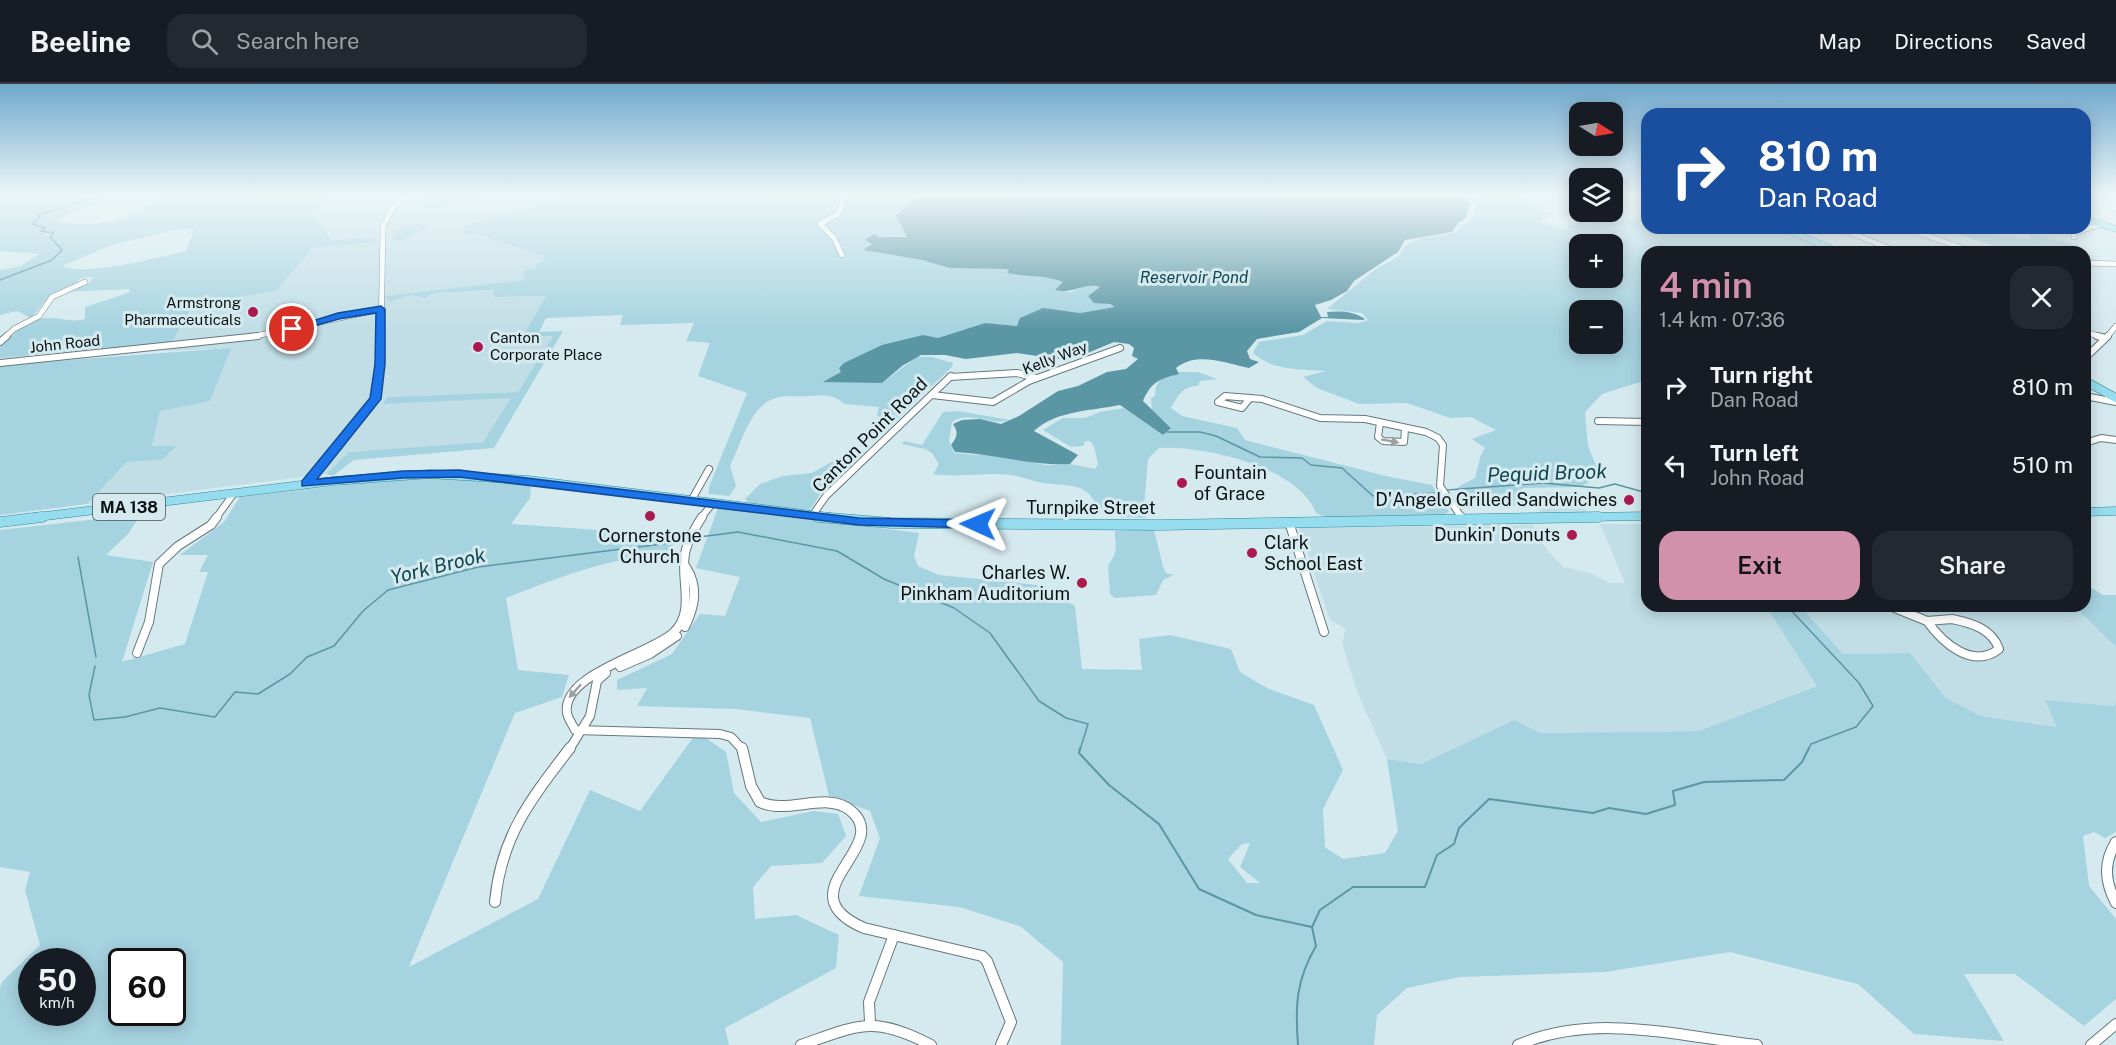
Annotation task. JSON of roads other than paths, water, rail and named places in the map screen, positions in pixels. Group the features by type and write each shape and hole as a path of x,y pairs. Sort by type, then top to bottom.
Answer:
{"main road":[{"path":"2091,384 2116,398"},
{"name":"Turnpike Street","path":"0,522 306,484 403,475 459,474 812,516 902,524 1289,522 1641,516"},
{"path":"2091,512 2116,511"}],"street":[{"path":"306,484 376,399 380,364 383,240"},
{"path":"835,240 842,255"},
{"path":"1868,240 1883,246"},
{"path":"1939,240 1957,246"},
{"path":"2091,263 2116,264"},
{"path":"0,342 14,329 39,316 52,297 85,282"},
{"name":"John Road","path":"0,363 242,339 381,309"},
{"path":"2091,353 2116,326"},
{"path":"2091,334 2105,338"},
{"name":"Kelly Way","path":"932,394 993,402 1036,378 1079,365 1096,355 1120,348"},
{"name":"Canton Point Road","path":"812,516 826,496 951,377 975,378 1019,372 1036,378"},
{"path":"2091,397 2116,402"},
{"path":"1250,398 1267,400 1320,418 1365,419 1432,434 1442,442 1440,486 1462,519"},
{"path":"1598,421 1641,422"},
{"path":"1380,423 1378,437 1383,441 1404,442 1405,429"},
{"path":"2091,441 2102,438 2116,440"},
{"path":"692,501 709,469"},
{"path":"137,653 149,622 159,564 178,546 211,525 234,493"},
{"path":"495,902 495,879 501,852 511,829 521,812 582,731 590,717 600,677 666,645 684,627 692,611 695,596 694,577 684,561 690,539 712,504"},
{"path":"1289,522 1324,632"},
{"path":"686,567 684,619 679,627 655,645 585,681 569,696 565,714 575,730 706,732 729,736 740,743 747,756 755,799 771,807 781,808 824,804 843,807 858,819 860,834 856,851 835,878 832,901 835,909 848,921 864,928 982,956 987,961 1011,1022 1001,1045"},
{"path":"1905,612 1927,621 1952,619 1968,622 1989,633 1999,644 1999,649 1987,655 1964,652 1941,639 1927,621"},
{"path":"2116,842 2106,862 2106,879 2116,903"},
{"path":"870,1022 869,1002 894,935"},
{"path":"801,1045 837,1030 870,1022 903,1030 931,1045"},
{"path":"2091,1045 2116,1024"},
{"path":"1518,1045 1554,1030 1588,1027 1757,1045"}],"water":[{"name":"Reservoir Pond","path":"865,240 1406,240 1398,252 1354,281 1347,291 1331,300 1315,305 1321,317 1328,317 1327,312 1342,312 1356,314 1365,319 1322,318 1299,332 1257,339 1247,351 1250,359 1259,362 1249,368 1221,361 1193,360 1176,368 1179,374 1153,385 1143,401 1171,428 1163,435 1120,405 1064,415 1043,424 1034,431 1078,455 1070,464 1027,462 955,452 951,445 956,435 953,424 962,420 980,419 1001,424 1019,416 1058,391 1078,386 1107,372 1126,369 1138,359 1132,356 1134,348 1129,344 1114,342 1078,357 1056,359 1017,353 966,359 945,355 921,355 902,366 882,383 823,382 841,372 839,368 844,363 882,345 923,335 938,338 985,323 1017,326 1020,318 1043,308 1080,313 1115,307 1110,304 1094,303 1088,296 1100,287 1055,290 1063,282 1050,278 1007,273 1009,270 1005,269 950,268 922,260 863,250 872,244"}],"waterway":[{"path":"0,280 52,260 62,250 53,240"},
{"name":"Pequid Brook","path":"1167,432 1200,432 1216,436 1260,457 1302,458 1311,465 1342,468 1373,496 1438,493"},
{"name":"Pequid Brook","path":"1447,490 1543,483 1599,488 1615,484 1641,491"},
{"name":"York Brook","path":"699,537 738,532 837,551 884,579 954,608 990,633 1039,701 1066,718 1088,724 1080,750"},
{"name":"York Brook","path":"95,666 89,695 94,720 125,717 160,708 215,717 235,692 258,694 290,674 307,657 334,646 363,611 388,590 478,567 678,542"},
{"name":"York Brook","path":"78,557 96,657"},
{"name":"Pequid Brook","path":"1312,927 1320,910 1353,887 1425,887 1437,855 1454,844 1459,828 1489,799 1593,813 1609,808 1646,814 1675,805 1673,791 1704,782 1784,780 1802,762 1811,744 1856,727 1873,706 1859,683 1793,612"},
{"name":"York Brook","path":"1080,748 1079,753 1109,785 1159,824 1199,889 1256,915 1312,927"},
{"name":"Pequid Brook","path":"1298,1045 1298,994 1304,970 1316,946 1312,927"}],"place":[{"name":"Armstrong Pharmaceuticals","path":"253,312"},
{"name":"Canton Corporate Place","path":"478,347"},
{"name":"Fountain of Grace","path":"1182,483"},
{"name":"D'Angelo Grilled Sandwiches","path":"1629,500"},
{"name":"Cornerstone Church","path":"650,516"},
{"name":"Dunkin' Donuts","path":"1572,535"},
{"name":"Clark School East","path":"1252,553"},
{"name":"Charles W. Pinkham Auditorium","path":"1082,583"}]}
